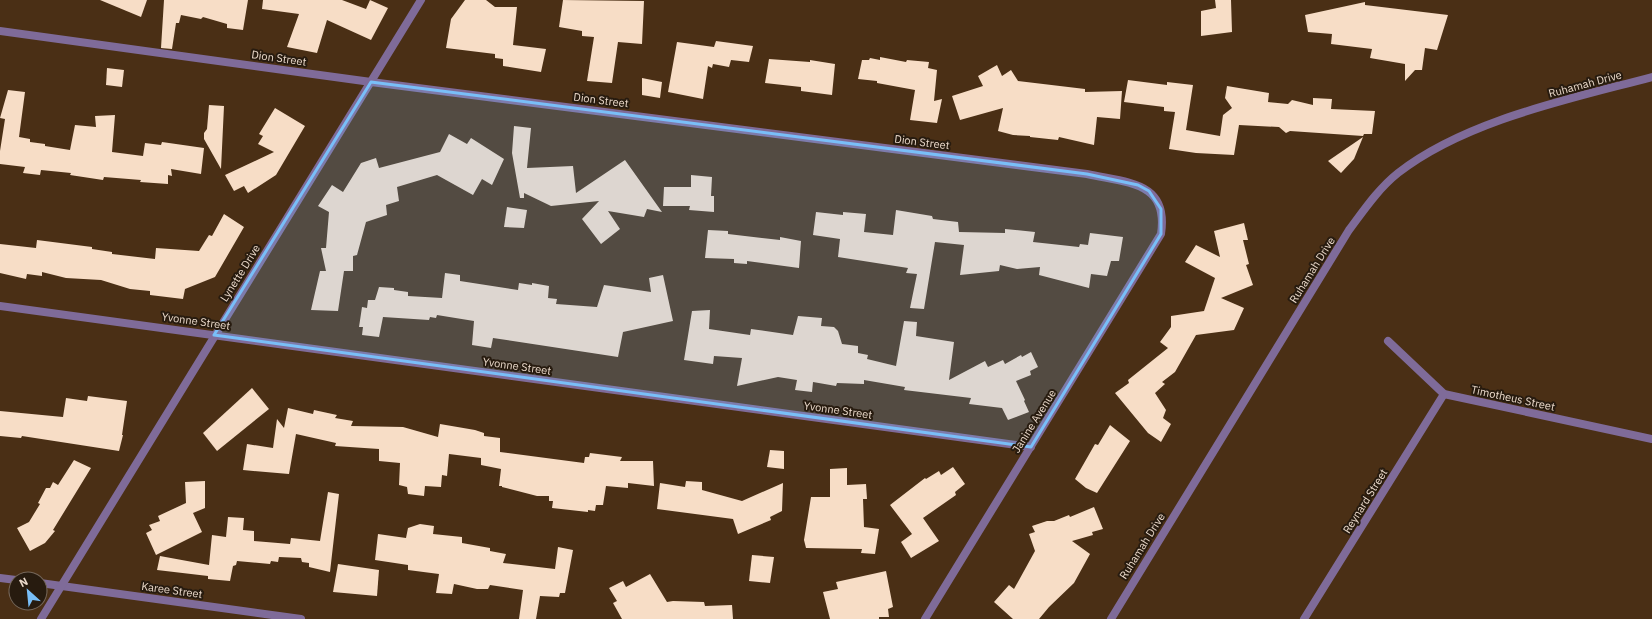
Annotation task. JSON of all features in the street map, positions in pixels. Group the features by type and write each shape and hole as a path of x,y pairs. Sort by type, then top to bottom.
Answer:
{"street":[{"name":"Lynette Drive","path":"41,619 421,0"},
{"name":"Dion Street","path":"0,31 371,82 1087,174 1138,185 1149,191 1161,209 1163,220 1161,234"},
{"name":"Ruhamah Drive","path":"1110,619 1349,230 1374,195 1398,173 1426,153 1460,137 1516,115 1652,77"},
{"name":"Janine Avenue","path":"925,619 1161,234"},
{"name":"Yvonne Street","path":"0,306 1031,448"},
{"path":"1388,341 1444,394"},
{"name":"Timotheus Street","path":"1444,394 1652,439"},
{"name":"Reynard Street","path":"1304,619 1444,394"},
{"name":"Karee Street","path":"48,584 301,619"}],"highlighted area":[{"path":"371,82 1087,174 1138,185 1149,191 1161,209 1161,234 1031,447 214,335"}],"building":[{"path":"100,0 147,0 141,17"},
{"path":"164,0 248,0 243,30 227,28 227,24 203,17 201,19 181,15 179,23 176,23 172,49 161,48"},
{"path":"263,0 342,0 366,9 370,0 388,8 371,40 327,20 317,53 287,47 299,14 262,9"},
{"path":"465,0 486,0 495,7 517,7 513,45 546,49 541,72 503,66 503,59 495,58 495,54 446,48 451,19"},
{"path":"563,0 644,1 642,44 618,42 612,83 587,81 594,37 582,36 582,31 559,27"},
{"path":"1215,0 1231,0 1232,32 1201,36 1201,11 1216,8"},
{"path":"1365,2 1365,5 1448,15 1437,50 1425,48 1422,70 1415,70 1405,81 1405,64 1370,58 1372,49 1331,44 1332,34 1308,32 1305,15"},
{"path":"716,41 753,46 749,62 731,60 729,67 713,64 712,68 708,66 703,99 668,92 677,42 714,47"},
{"path":"880,57 906,62 907,60 929,62 928,68 937,70 934,101 942,99 937,123 910,120 915,90 877,83 877,81 858,79 862,60 869,60 870,58 880,60"},
{"path":"769,59 810,62 810,60 835,64 832,95 801,91 801,87 765,83"},
{"path":"997,65 1002,76 1011,70 1018,81 1085,89 1085,92 1122,91 1120,119 1097,117 1094,145 1059,137 1058,140 1013,135 998,131 1003,108 960,120 952,96 983,86 978,76"},
{"path":"107,68 124,70 122,87 106,85"},
{"path":"642,78 662,82 660,98 642,95"},
{"path":"1128,80 1167,85 1167,82 1193,85 1186,130 1220,136 1223,115 1232,108 1225,98 1227,86 1269,93 1268,102 1288,104 1292,100 1313,105 1313,98 1332,99 1331,109 1375,111 1372,134 1364,134 1363,136 1290,131 1286,133 1279,127 1239,125 1234,155 1196,153 1169,149 1175,112 1164,111 1164,107 1124,102"},
{"path":"8,90 25,92 19,137 30,139 30,142 70,150 75,125 96,127 95,116 115,115 112,152 143,156 145,143 161,145 162,142 204,148 201,174 171,169 172,176 168,175 168,184 104,177 103,180 70,175 71,173 41,170 40,175 23,173 25,167 0,164 0,151 5,119 0,118"},
{"path":"209,105 224,106 221,169 204,139 204,133 207,129"},
{"path":"275,108 305,126 276,175 248,193 244,186 234,191 225,175 274,152 258,144 263,136 259,134"},
{"path":"514,126 531,128 527,168 573,166 576,193 625,160 662,212 647,209 644,217 608,211 620,229 601,244 582,219 599,201 551,206 524,193 524,198 520,198 512,153"},
{"path":"449,134 467,144 471,138 504,159 492,185 482,179 473,195 437,175 397,187 399,201 386,205 387,215 366,222 357,255 353,256 353,271 344,271 338,311 311,310 320,271 326,271 321,248 326,248 329,212 318,206 332,185 343,192 361,163 376,158 379,168 440,152"},
{"path":"1363,137 1354,159 1341,173 1328,161"},
{"path":"691,175 712,177 711,196 714,196 714,212 689,210 690,206 663,206 664,187 691,187"},
{"path":"507,207 527,210 524,228 504,227"},
{"path":"896,210 932,216 933,219 958,222 959,232 1005,233 1005,229 1035,232 1033,242 1079,247 1080,244 1088,245 1090,233 1123,237 1119,261 1111,261 1107,276 1091,274 1089,288 1039,275 1040,267 1017,269 1000,265 999,271 960,275 964,245 935,242 924,309 910,308 917,274 906,273 908,268 838,257 840,239 813,235 816,212 843,215 843,212 866,214 864,232 893,235"},
{"path":"224,214 244,227 215,277 185,289 183,299 150,295 150,291 130,289 101,280 66,278 42,272 42,276 27,274 26,279 0,273 0,244 36,248 37,240 92,247 92,249 112,252 112,254 155,259 156,248 199,251 209,235 212,236"},
{"path":"1244,223 1248,240 1243,240 1249,264 1246,265 1253,285 1221,298 1244,308 1234,330 1196,335 1175,372 1162,382 1165,384 1155,393 1166,410 1163,418 1171,424 1161,442 1148,433 1115,393 1129,383 1128,380 1168,348 1160,342 1171,327 1171,316 1204,311 1215,278 1185,262 1196,245 1220,257 1214,231"},
{"path":"708,230 728,231 728,234 780,240 780,237 801,241 799,268 747,261 747,264 734,263 734,259 705,258"},
{"path":"445,273 460,275 460,281 518,290 519,283 532,285 532,283 549,286 548,298 557,299 556,304 597,307 604,285 651,292 649,278 663,275 673,321 623,332 618,357 493,338 491,348 472,345 474,321 437,315 436,318 430,317 429,320 383,317 379,337 362,335 363,327 359,327 362,307 367,308 368,300 375,300 379,287 394,288 394,290 408,292 408,296 442,298"},
{"path":"710,310 709,329 750,335 751,329 793,335 798,316 822,318 821,326 834,327 838,331 842,344 858,346 858,353 868,355 867,359 896,366 904,321 917,322 916,336 954,342 949,380 985,361 988,367 1003,360 1005,364 1021,355 1022,357 1031,352 1038,367 1030,371 1031,375 1016,381 1029,412 1008,420 1002,408 969,404 971,398 904,390 905,387 864,380 864,384 837,383 836,386 813,382 812,392 795,390 797,380 778,377 737,386 742,358 714,356 713,364 684,360 692,311"},
{"path":"252,388 269,409 217,451 203,433"},
{"path":"88,396 127,401 123,435 119,451 22,436 21,438 0,436 0,411 63,417 66,398 87,401"},
{"path":"288,408 313,414 314,410 337,415 335,418 353,421 351,426 403,427 438,437 440,424 475,430 484,433 484,436 500,438 500,452 584,463 585,457 589,457 590,453 622,457 620,461 653,461 654,486 628,483 628,488 606,486 603,505 596,505 595,511 588,510 588,512 552,508 553,501 549,501 549,496 537,496 499,486 501,469 481,465 481,458 449,454 447,476 442,475 441,487 425,486 424,496 408,494 407,487 399,485 400,463 379,461 379,449 335,446 336,443 296,434 289,474 243,470 247,444 273,448 277,419 284,428"},
{"path":"1110,425 1130,441 1097,493 1086,488 1075,479 1095,444 1098,445"},
{"path":"770,450 784,451 784,469 767,467"},
{"path":"74,460 91,468 53,530 55,531 45,543 30,551 17,528 29,522 40,504 38,503 46,488 50,488 53,482 58,485"},
{"path":"953,467 965,484 955,492 956,495 923,518 939,541 911,558 901,542 912,534 890,505 925,478 926,479 939,471 941,475"},
{"path":"847,468 847,485 866,484 867,499 863,499 864,527 879,529 875,554 861,553 862,549 806,548 804,540 811,497 830,497 830,469"},
{"path":"205,481 205,508 193,513 202,532 156,555 146,533 152,530 149,525 160,521 158,516 186,503 185,482"},
{"path":"686,481 702,482 702,490 742,501 783,483 782,511 770,517 771,520 738,534 733,519 657,509 660,483 685,487"},
{"path":"328,492 339,494 330,572 309,567 309,563 302,562 301,558 279,557 278,562 271,561 270,564 237,561 236,565 233,566 230,581 208,579 208,576 157,570 160,556 209,565 212,535 226,537 228,517 244,518 243,530 254,531 254,541 290,544 291,538 320,541"},
{"path":"1094,507 1103,529 1092,532 1093,535 1072,541 1090,554 1074,583 1039,619 1013,619 994,602 1009,585 1014,589 1035,551 1029,534 1035,532 1032,526 1047,521 1054,521 1069,515 1070,517"},
{"path":"420,524 434,526 433,534 462,537 462,543 490,548 490,551 506,554 503,563 555,569 558,547 573,550 565,593 560,593 559,597 540,596 536,619 519,619 523,590 490,585 488,589 477,589 454,584 452,594 436,593 439,574 408,570 408,565 375,560 378,534 406,538 408,528"},
{"path":"752,555 774,557 770,583 749,581"},
{"path":"338,564 379,570 377,596 333,592"},
{"path":"886,571 893,607 888,609 889,617 879,617 879,619 830,619 823,592 838,589 836,582"},
{"path":"650,574 667,602 704,602 705,606 732,605 733,619 622,619 613,603 617,601 609,588 623,581 626,587"}]}
